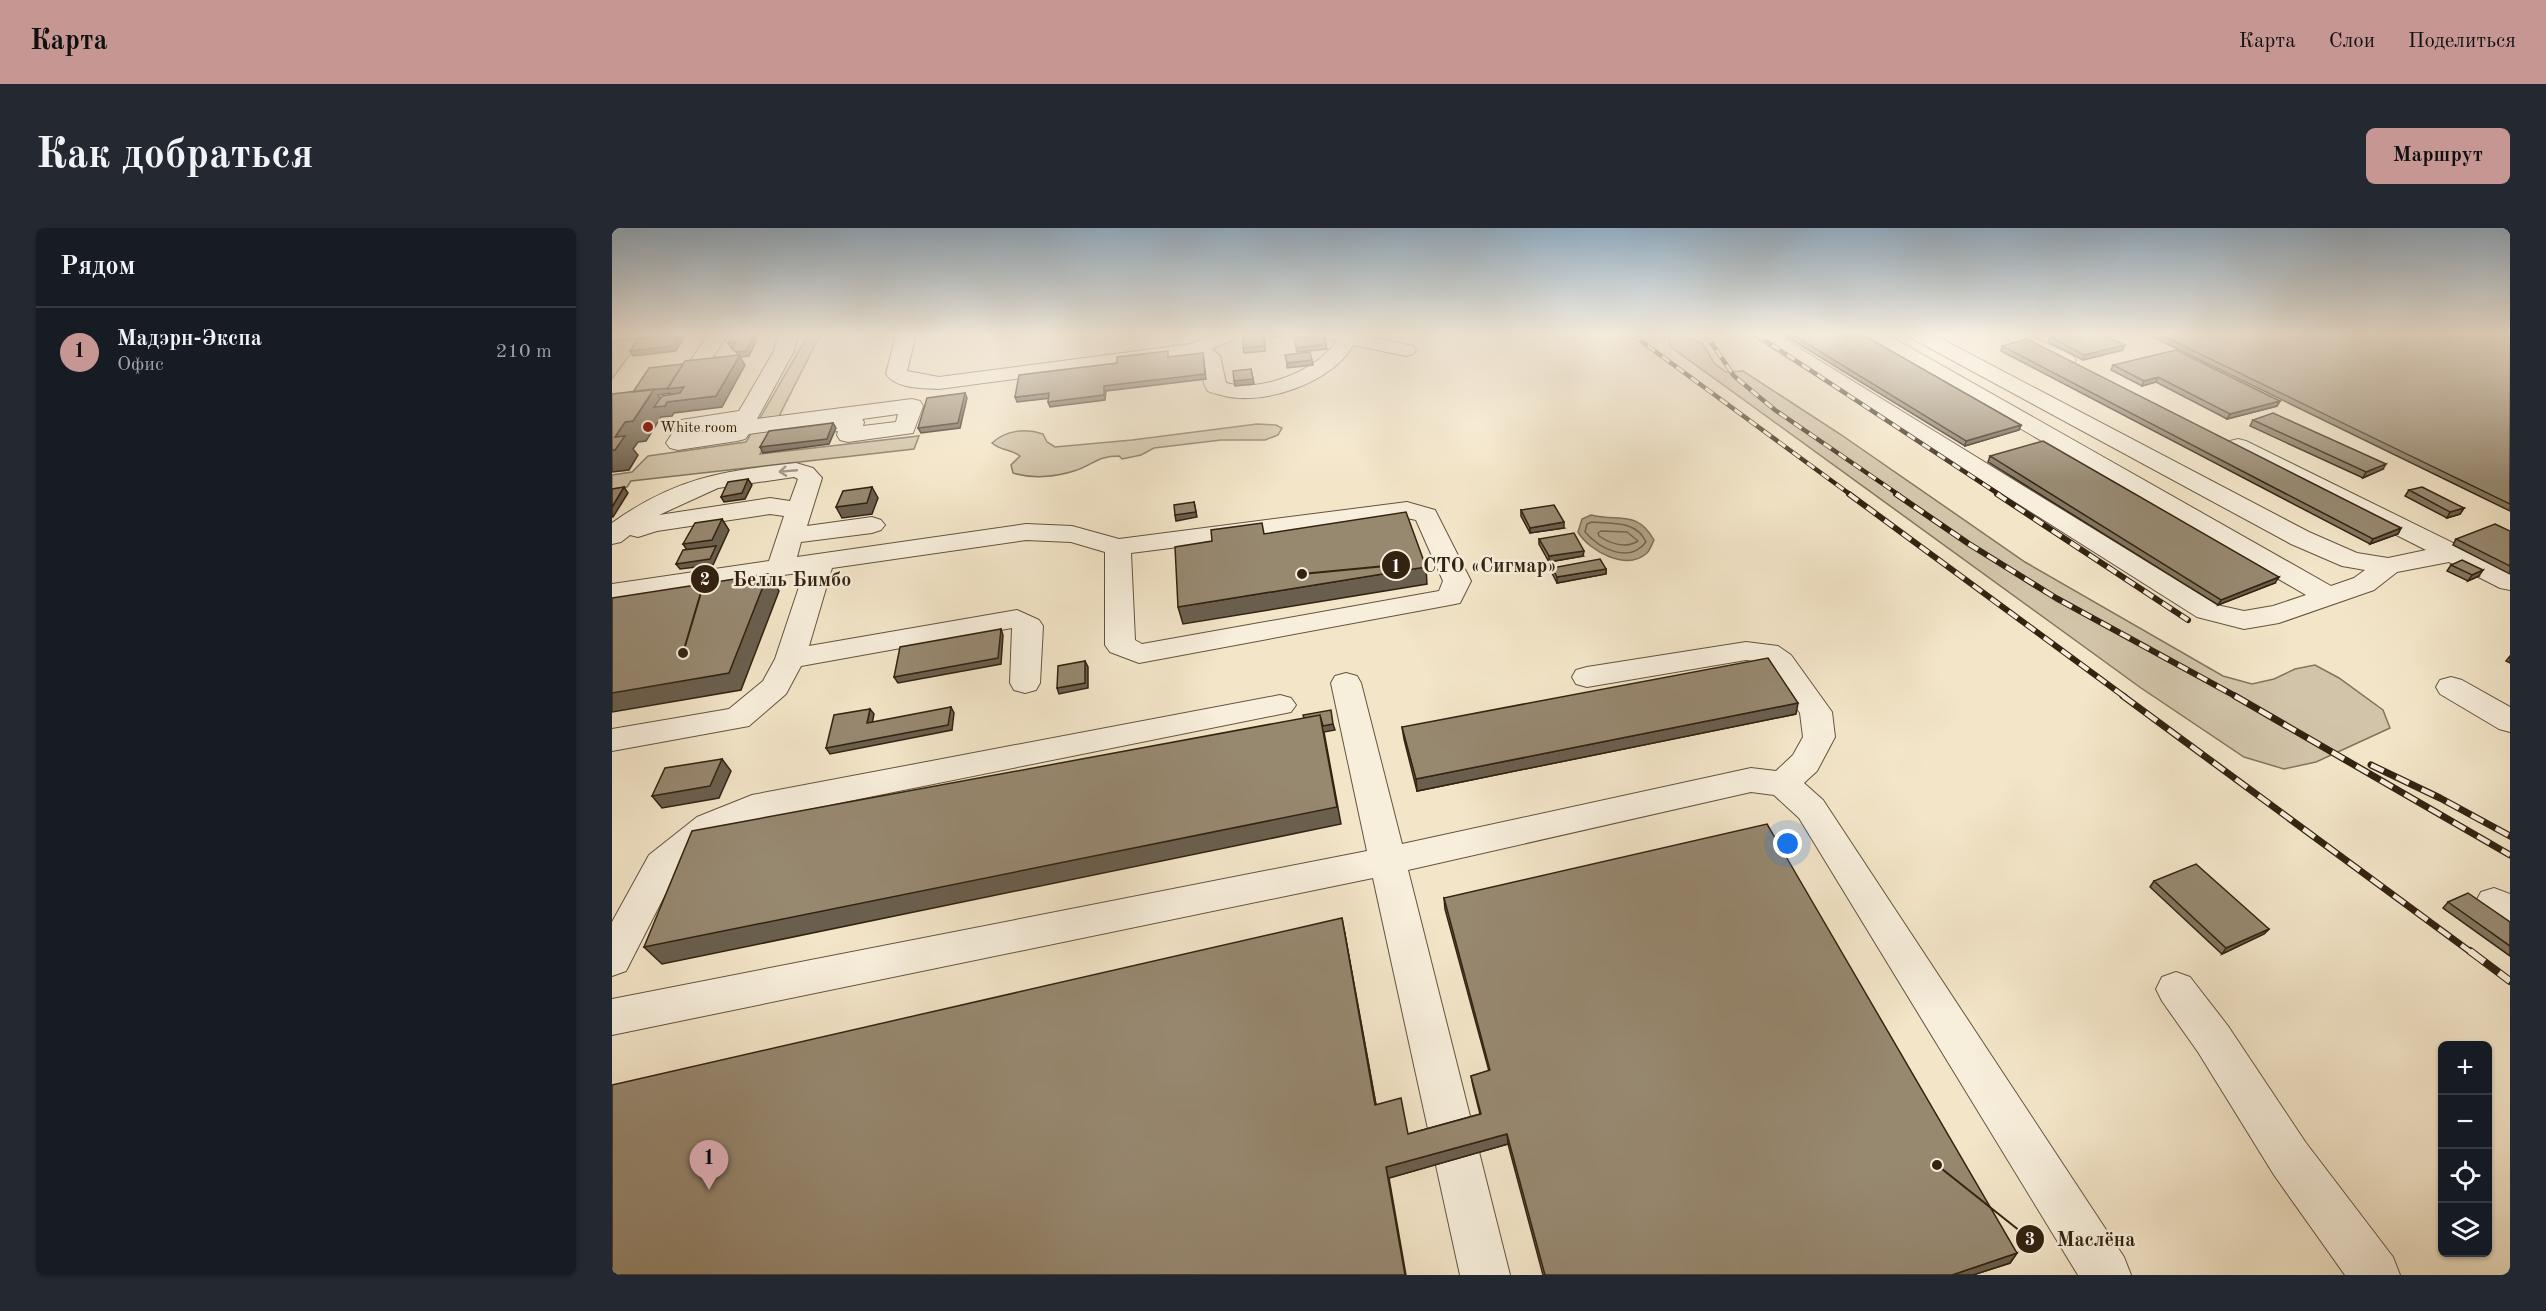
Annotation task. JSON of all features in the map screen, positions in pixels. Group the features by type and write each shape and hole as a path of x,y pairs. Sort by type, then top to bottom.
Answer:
{"lane":[{"path":"765,384 743,422 792,421 912,406 906,428 848,435 854,422 788,431 792,421"},
{"path":"1215,384 1216,387 1224,391 1243,391 1286,384"},
{"path":"1843,384 2207,611 2244,620 2279,614 2364,584 2388,566"},
{"path":"1958,384 2329,597"},
{"path":"2012,384 2300,538 2351,560 2388,566 2452,553"},
{"path":"2039,431 2079,419"},
{"path":"2220,437 2510,582"},
{"path":"612,537 624,525 693,489 722,479 796,470 806,473 810,478 780,567"},
{"path":"612,537 653,524 770,506 785,507 794,526"},
{"path":"612,592 1026,532 1072,534 1118,547 1407,510 1426,515 1457,581 1450,597 1139,654 1120,645 1118,547"},
{"path":"612,553 643,542 764,523 794,526 872,525"},
{"path":"612,740 738,718 775,687 790,659 821,561"},
{"path":"790,659 1017,620 1029,626 1025,683"},
{"path":"1587,677 1746,651 1767,653 1780,662 1816,712 1819,737 1804,763 1783,784"},
{"path":"1346,683 1485,1275"},
{"path":"2451,687 2510,721"},
{"path":"612,959 662,865 687,842 710,826 752,808 1280,705"},
{"path":"612,1017 1387,861 1751,780 1783,784 1811,809 2106,1275"},
{"path":"2176,989 2213,1039 2290,1159 2375,1275"}],"shaded area":[{"path":"780,384 795,384 760,454 919,436 914,449 631,481 627,487 612,489 612,475 632,472 648,456 746,442"},
{"path":"1722,384 1763,384 1840,434 2025,562 2223,676 2252,684 2274,679 2295,669 2315,665 2339,678 2383,710 2390,728 2316,762 2284,769 2244,757 2141,688"},
{"path":"1257,424 1276,425 1282,428 1278,435 1265,440 1221,440 1154,448 1141,455 1122,459 1119,456 1100,459 1059,475 1028,476 1013,473 1011,465 1020,456 992,443 1003,435 1016,431 1043,434 1047,442 1055,447"}],"water":[{"path":"1591,515 1634,521 1641,524 1654,540 1647,553 1639,558 1620,560 1610,557 1591,546 1578,532 1582,519"}],"building":[{"path":"638,384 671,384 668,388 633,392"},
{"path":"670,384 723,384 716,396 667,402 665,406 654,407 662,396 680,393 684,387 667,389"},
{"path":"1017,384 1122,384 1104,386 1104,395 1048,402 1049,393 1015,397"},
{"path":"1873,384 1949,384 2021,425 1966,441"},
{"path":"2075,384 2116,384 2401,528 2373,539"},
{"path":"2171,384 2245,384 2280,401 2230,414"},
{"path":"2262,384 2510,384 2510,504"},
{"path":"654,389 633,421 625,422 615,437 625,436 615,450 612,450 612,394"},
{"path":"965,393 958,423 918,428 927,398"},
{"path":"2273,413 2386,464 2366,472 2253,420"},
{"path":"833,423 827,439 760,447 769,431"},
{"path":"2043,441 2279,577 2221,600 1990,456"},
{"path":"748,479 742,493 721,497 728,482"},
{"path":"624,487 612,507 612,489"},
{"path":"872,487 867,503 836,507 843,491"},
{"path":"2422,487 2464,508 2450,512 2409,490"},
{"path":"1194,502 1196,512 1175,515 1174,505"},
{"path":"1554,505 1564,522 1530,528 1521,510"},
{"path":"1406,512 1426,567 1178,607 1175,547 1212,541 1211,530 1262,523 1264,534"},
{"path":"722,519 712,540 683,544 695,523"},
{"path":"2495,524 2510,531 2510,566 2456,539"},
{"path":"1574,533 1584,551 1549,556 1539,539"},
{"path":"716,546 710,559 676,564 683,550"},
{"path":"1600,559 1606,569 1557,577 1552,568"},
{"path":"2462,560 2483,570 2472,575 2451,565"},
{"path":"768,574 729,673 612,693 612,598"},
{"path":"1001,629 998,658 894,677 900,647"},
{"path":"1768,658 1798,703 1416,779 1402,727"},
{"path":"1085,661 1085,683 1057,688 1058,666"},
{"path":"951,707 948,725 826,748 834,715 870,709 867,723"},
{"path":"1331,710 1333,724 1323,726 1320,715 1304,718 1303,715"},
{"path":"1320,715 1337,807 644,947 692,831"},
{"path":"722,759 710,786 652,796 665,768"},
{"path":"1767,824 2017,1253 1952,1275 1545,1275 1507,1134 1386,1167 1405,1275 612,1275 612,1085 1342,918 1375,1105 1401,1098 1408,1134 1481,1114 1471,1076 1490,1070 1444,898"},
{"path":"2196,864 2269,929 2226,948 2154,881"},
{"path":"2468,893 2510,922 2510,946 2448,902"}],"railway":[{"path":"1700,384 1851,495"},
{"path":"1743,384 1775,410 1899,495"},
{"path":"1831,384 2000,495"},
{"path":"1849,494 2125,697"},
{"path":"1896,494 1969,544 2056,598 2237,697"},
{"path":"1997,494 2188,620"},
{"path":"2123,696 2472,953"},
{"path":"2235,696 2510,855"},
{"path":"2371,765 2440,798 2510,836"},
{"path":"2470,951 2510,981"}],"place":[{"name":"White room","path":"648,427"},
{"name":"СТО «Сигмар»","path":"1302,574"},
{"name":"Белль Бимбо","path":"683,653"},
{"name":"Маслёна","path":"1937,1165"},
{"name":"Мадэрн-Экспа","path":"709,1190"}]}
